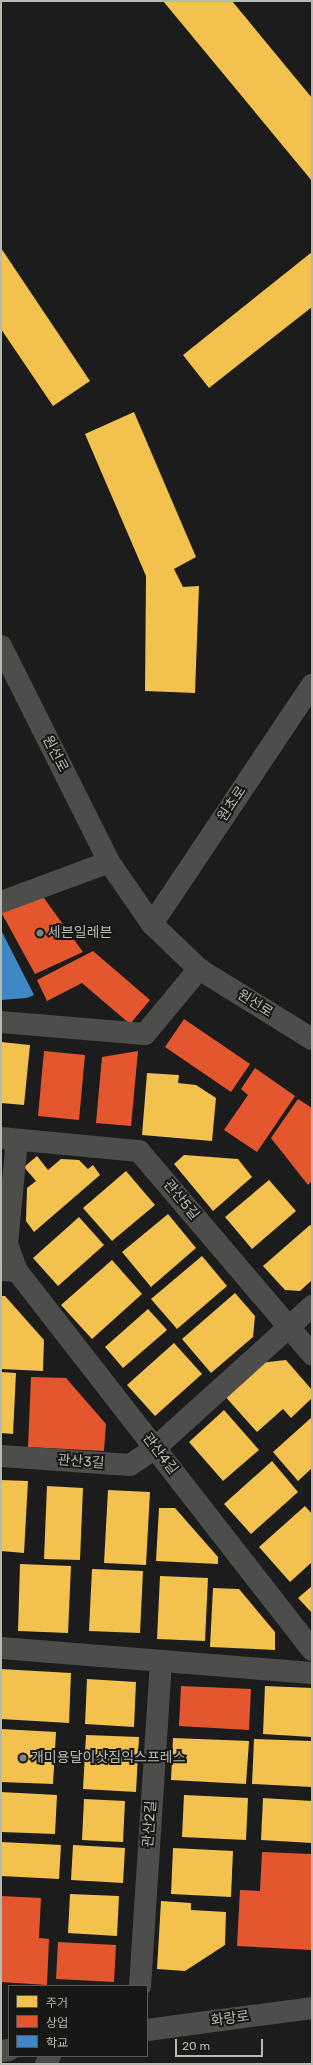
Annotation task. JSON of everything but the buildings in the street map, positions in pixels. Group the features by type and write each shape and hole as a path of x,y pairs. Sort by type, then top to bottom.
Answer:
{"street":[{"name":"원선로","path":"1,646 109,862 152,924 199,969 312,1039"},
{"name":"원초로","path":"152,924 312,685"},
{"path":"1,902 109,862"},
{"path":"1,1022 145,1034 199,969"},
{"name":"관산4길","path":"9,1139 7,1244 9,1271 155,1448 312,1650"},
{"name":"관산5길","path":"9,1139 139,1151 312,1354"},
{"name":"관산3길","path":"1,1456 130,1465 155,1448 312,1306"},
{"path":"1,1648 312,1673"},
{"name":"관산2길","path":"140,1985 161,1661"},
{"name":"화랑로","path":"148,2030 312,2008"}],"place":[{"name":"세븐일레븐","path":"40,933"},
{"name":"개미용달이삿짐익스프레스","path":"23,1758"}]}
